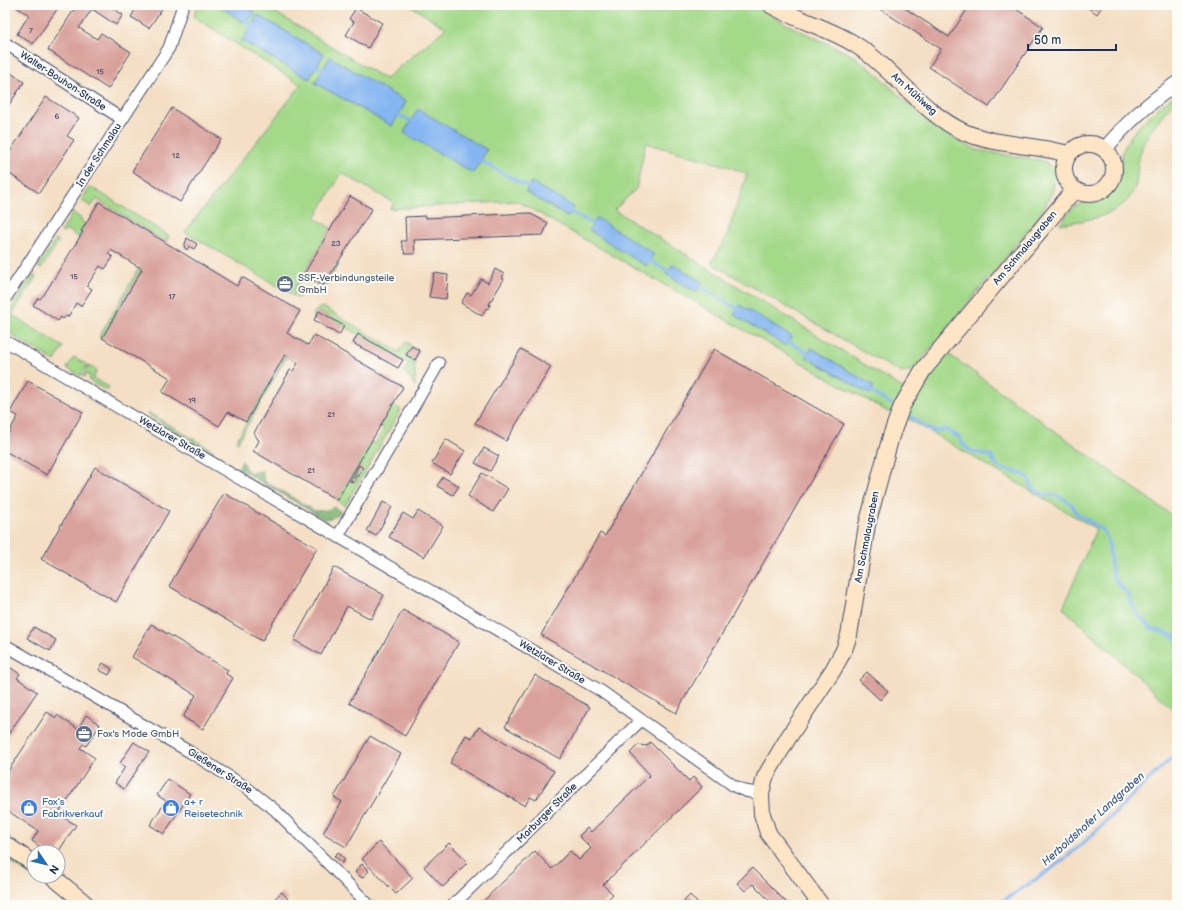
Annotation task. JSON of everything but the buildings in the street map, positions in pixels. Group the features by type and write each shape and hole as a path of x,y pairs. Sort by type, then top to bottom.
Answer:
{"main road":[{"name":"Am Mühlweg","path":"771,5 855,44 874,58 920,101 949,124 984,139 1047,148 1068,154"},
{"path":"1085,144 1099,145 1105,148 1111,155 1114,168 1112,180 1107,188 1091,194 1082,194 1074,190 1065,177 1063,169 1068,154 1079,145 1085,144"},
{"name":"Am Schmalaugraben","path":"821,905 768,833 762,814 761,794 765,777 775,759 833,670 844,650 849,635 867,524 889,443 902,406 923,370 1074,190"},
{"path":"5,844 26,858"},
{"path":"62,884 87,905"}],"street":[{"name":"In der Schmalau","path":"5,299 169,48 183,5"},
{"name":"Walter-Bouhon-Straße","path":"5,43 122,119"},
{"path":"1105,148 1124,126 1152,101 1177,83"},
{"name":"Wetzlarer Straße","path":"5,341 601,691 640,721 734,786 745,791 761,794"},
{"path":"338,536 439,363"},
{"name":"Gießener Straße","path":"5,645 190,752 247,788 275,810 369,905"},
{"name":"Marburger Straße","path":"453,905 640,721"}],"green space":[{"path":"197,5 218,5 245,23 256,13 242,5 263,5 385,79 446,28 409,5 755,5 788,25 856,57 877,74 939,131 977,150 1044,161 1053,168 1055,178 1053,191 1040,215 915,368 901,373 711,263 726,238 747,174 730,167 646,143 636,189 614,210 904,389 890,413 517,201 390,209 394,203 342,173 315,218 331,228 294,290 301,294 298,298 185,232 301,85 194,17","holes":["258,15 324,54 309,79 242,41","330,58 406,102 392,126 315,83","418,110 487,150 473,173 404,132","531,182 532,182 567,217 526,192","673,264 702,282 696,292 666,274","740,306 792,337 786,346 735,315","812,348 874,387 870,394 806,357"]},
{"path":"1177,94 1177,98 1156,123 1143,145 1139,159 1136,184 1131,195 1124,204 1105,215 1082,221 1060,224 1069,212 1076,206 1085,202 1104,198 1113,192 1119,183 1122,155 1129,138 1144,121"},
{"path":"91,187 169,236 166,242 97,199 91,207 81,200"},
{"path":"73,213 82,219 81,221 85,224 79,238 67,230 64,233 61,232"},
{"path":"56,239 59,241 41,269 38,267"},
{"path":"337,263 339,264 324,289 315,284 317,282 323,286"},
{"path":"139,268 142,269 102,338 99,337"},
{"path":"33,275 36,277 12,315 63,347 55,361 13,336 6,325 8,314"},
{"path":"323,307 399,352 406,342 412,346 406,355 415,360 415,386 404,372 409,364 319,311 314,320 314,312"},
{"path":"947,353 1177,519 1177,713 1063,608 1096,529 905,417"},
{"path":"285,355 287,356 238,442 236,441"},
{"path":"74,357 87,365 81,376 67,368"},
{"path":"88,366 97,370 93,378 109,387 107,391 90,381 89,374 83,377"},
{"path":"392,405 401,410 345,506 337,500 371,442 375,444 384,429 380,426"},
{"path":"149,413 214,451 213,453 148,415"},
{"path":"242,461 246,470 251,473 262,471 264,481 315,511 328,510 334,507 341,512 332,518 324,519 238,468"},
{"path":"5,853 26,867 26,873 5,858"},
{"path":"42,884 52,884 56,887 57,890 55,893"}],"water":[{"path":"218,5 242,5 256,13 245,23"},
{"path":"258,15 324,54 309,79 242,41"},
{"path":"330,57 406,102 392,126 315,83"},
{"path":"418,109 487,150 473,173 404,133"},
{"path":"531,182 574,207 568,217 526,192"},
{"path":"597,218 654,254 646,266 589,230"},
{"path":"673,264 702,282 696,292 666,274"},
{"path":"740,305 792,337 786,346 734,315"},
{"path":"811,348 874,386 869,394 806,356"}],"waterway":[{"path":"246,22 252,25"},
{"path":"317,66 323,69"},
{"path":"399,115 411,121"},
{"path":"481,161 528,187"},
{"path":"571,212 593,224"},
{"path":"650,261 668,271"},
{"path":"699,286 738,309"},
{"path":"789,342 808,353"},
{"path":"871,392 891,404"},
{"path":"910,416 932,431 947,430 960,438 962,443 968,449 977,453 991,456 996,465 999,467 1018,472 1029,478 1032,488 1047,496 1056,495 1072,504 1076,513 1103,530 1108,540 1113,577 1128,594 1136,613 1151,628 1174,636 1177,639"},
{"name":"Herboldshofer Landgraben","path":"996,905 1040,876 1071,853 1177,754"}],"place":[{"name":"SSF-Verbindungsteile GmbH","path":"285,284"},
{"name":"Fox's Mode GmbH","path":"84,734"},
{"name":"Fox´s Fabrikverkauf","path":"29,808"},
{"name":"a+ r Reisetechnik","path":"171,808"}]}
